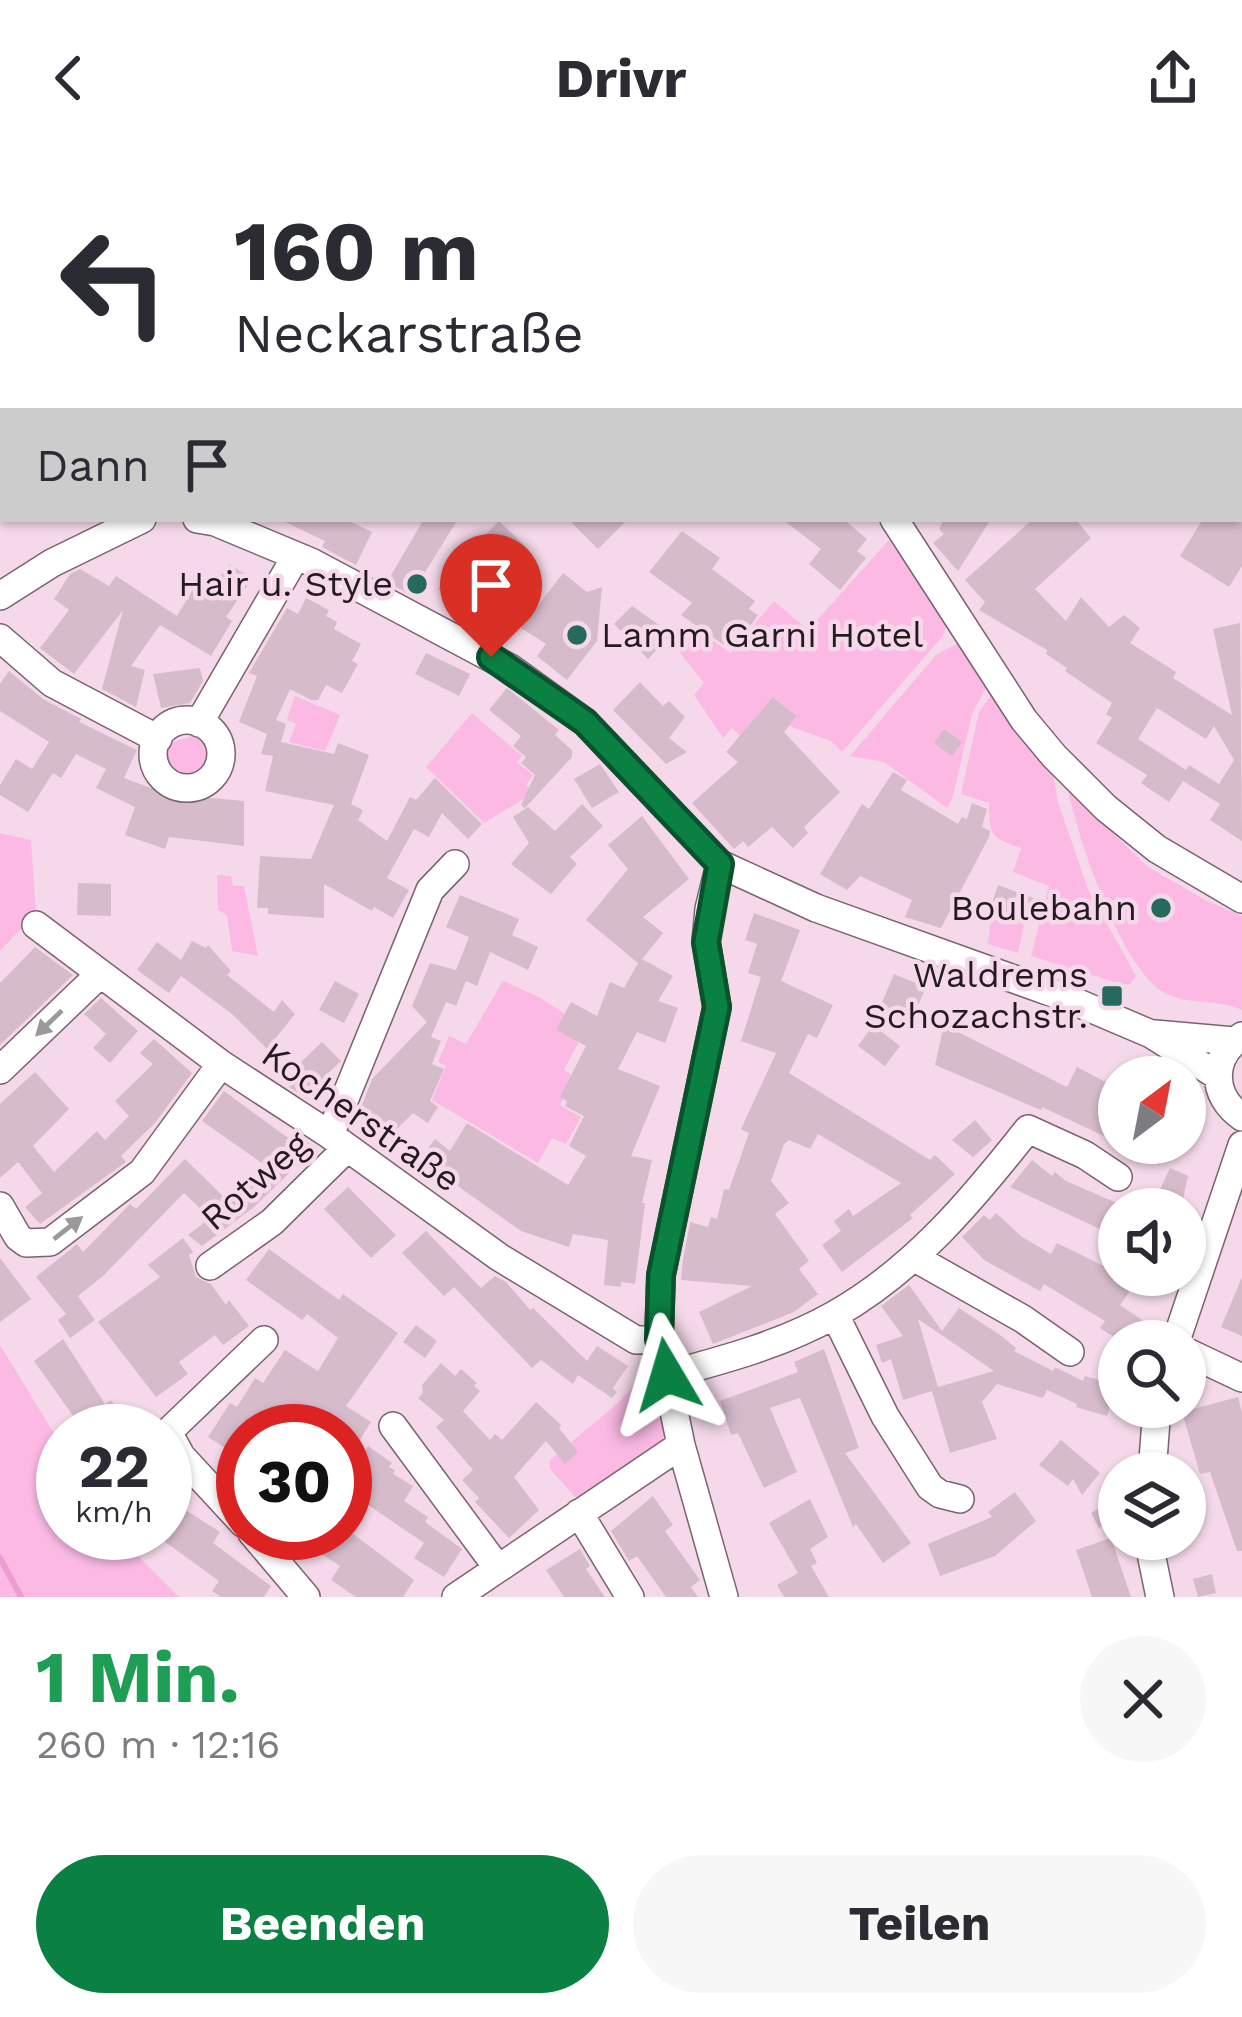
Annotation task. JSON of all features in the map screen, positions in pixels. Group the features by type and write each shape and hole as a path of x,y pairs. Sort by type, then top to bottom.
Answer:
{"street":[{"path":"0,596 52,563 136,522"},
{"path":"214,522 296,556 458,638 554,698 585,722 720,864 816,908 1010,975 1150,1034 1217,1076"},
{"path":"896,522 1024,720 1054,756 1156,849 1242,899"},
{"path":"199,723 296,556"},
{"path":"0,638 52,682 158,739"},
{"path":"175,723 199,723 214,734 221,754 214,775 197,787 176,786 159,772 154,754 158,739 175,723"},
{"path":"338,1142 430,890 455,864"},
{"path":"720,864 706,942 717,1007 661,1275 659,1339 681,1445 724,1597"},
{"name":"Kocherstraße","path":"36,925 221,1064 499,1258 636,1340 659,1339"},
{"path":"0,1070 99,975"},
{"path":"1150,1034 1238,1038"},
{"path":"1238,1038 1222,1058 1217,1076 1223,1098 1242,1117"},
{"path":"0,1206 18,1237 42,1245 142,1172 221,1064"},
{"path":"667,1375 793,1334 835,1315 915,1258 963,1210 1028,1129 1085,1155 1118,1178"},
{"name":"Rotweg","path":"210,1266 272,1222 338,1142"},
{"path":"1183,1320 1242,1145"},
{"path":"915,1258 1023,1318 1070,1352"},
{"path":"835,1315 885,1416 929,1486 960,1499"},
{"path":"216,1493 182,1456 168,1432 264,1340"},
{"path":"1206,1361 1242,1378"},
{"path":"393,1426 497,1567"},
{"path":"457,1597 681,1445"},
{"path":"579,1513 630,1597"},
{"path":"275,1560 306,1597"},
{"path":"1152,1560 1160,1597"}],"shaded area":[{"path":"889,540 947,624 942,637 842,752 831,741 789,726 797,716 774,697 740,736 732,728 723,738 694,695 704,683 677,649 690,626 731,653 774,601 808,630"},
{"path":"958,643 987,686 972,714 947,808 884,762 850,756 936,655"},
{"path":"991,695 1053,774 1088,889 1136,976 1130,984 1031,956 1049,886 1013,872 1021,848 993,834 989,803 961,794 979,712"},
{"path":"295,696 340,715 325,751 289,742 296,724 287,720"},
{"path":"472,713 522,756 517,762 533,775 526,785 535,792 484,823 426,767"},
{"path":"193,736 206,740 218,752 215,766 189,779 161,770 157,756 165,744"},
{"path":"1068,790 1148,867 1242,916 1242,1010 1169,995 1135,962 1092,871"},
{"path":"0,833 31,840 36,913 0,951"},
{"path":"217,875 231,876 233,886 244,886 258,956 232,951 227,915 218,910"},
{"path":"992,910 1025,919 1018,953 988,944"},
{"path":"503,981 539,997 586,1028 564,1070 572,1075 560,1105 581,1117 566,1144 552,1138 538,1163 432,1100 446,1066 438,1062 449,1036 466,1044"},
{"path":"0,1345 36,1404 36,1560 142,1560 179,1597 0,1597"},
{"path":"649,1368 666,1437 659,1447 579,1501 550,1469 550,1460 618,1403"}],"building":[{"path":"285,522 350,522 372,532 356,565 322,547 325,541"},
{"path":"422,522 456,522 411,595 387,582"},
{"path":"500,522 528,549 517,560 530,568 501,616 460,591 455,600 438,589 461,564 497,586 512,561 485,535"},
{"path":"571,522 625,522 598,549"},
{"path":"786,522 847,522 867,539 857,551 866,558 840,590 809,564 821,549"},
{"path":"942,522 989,522 958,571 933,543 944,534 939,529"},
{"path":"1030,522 1078,522 1091,538 1035,589 1066,621 1081,597 1109,627 1124,615 1140,628 1130,643 1176,672 1173,678 1232,715 1213,629 1240,623 1242,841 1210,820 1220,804 1183,781 1169,802 1141,783 1147,775 1096,743 1112,718 1106,714 1112,703 1065,671 1047,650 979,610 985,602 965,580","holes":["1157,708 1206,739 1214,726 1234,760 1219,784 1189,765 1186,770 1138,739"]},
{"path":"1201,522 1242,522 1242,566 1229,587 1180,556"},
{"path":"682,531 720,558 712,569 755,601 749,609 758,615 740,640 732,635 724,645 681,615 692,603 649,572"},
{"path":"229,564 252,579 226,617 232,621 211,656 160,625 131,666 145,670 136,707 102,689 123,610 74,674 40,648 69,610 54,599 70,574 80,569 109,586 116,576 177,616 198,581 206,586 212,576 218,580"},
{"path":"563,573 587,592 602,587 597,641 567,680 537,656 546,644 521,628"},
{"path":"306,598 329,610 326,616 337,622 334,629 361,644 352,661 358,664 342,693 326,685 318,700 311,700 290,689 276,720 286,724 281,742 334,754 338,743 369,755 351,804 363,810 358,820 387,841 410,797 416,800 435,778 482,824 468,839 442,813 429,837 414,829 387,878 409,890 393,918 324,884 324,918 268,914 268,908 257,908 260,856 311,859 334,805 265,791 273,756 261,754 267,734 239,722 257,676 249,673 287,608 298,614"},
{"path":"632,606 672,634 648,659 614,624"},
{"path":"426,653 470,674 459,696 415,674"},
{"path":"200,668 203,681 190,703 161,708 153,674"},
{"path":"9,671 43,699 81,719 79,722 137,750 124,778 189,802 189,796 244,801 244,846 169,837 165,849 125,835 135,807 96,788 106,769 76,754 61,778 53,773 28,812 0,795 0,785 16,759 32,769 49,742 0,711 0,684"},
{"path":"640,682 663,706 669,701 685,717 669,738 687,752 666,764 613,710"},
{"path":"507,688 559,730 555,735 572,750 572,757 525,808 521,805 535,775 521,763 526,757 513,746 521,736 489,710"},
{"path":"773,697 797,716 784,732 840,792 804,827 808,833 793,848 772,827 748,847 743,841 734,849 692,803 738,762 726,752"},
{"path":"944,729 962,742 952,756 934,743"},
{"path":"600,764 619,792 592,808 574,779"},
{"path":"893,772 907,780 901,790 958,824 962,817 967,819 972,803 987,809 982,827 990,831 989,837 941,928 905,917 912,900 860,876 847,890 820,874 862,804 869,809"},
{"path":"582,804 603,826 570,857 577,864 551,894 511,864 529,843 513,817 528,807 555,831"},
{"path":"642,816 689,879 643,917 663,933 642,959 673,976 658,1001 678,1008 665,1043 637,1032 618,1069 660,1086 631,1156 652,1160 642,1203 635,1284 621,1282 621,1287 604,1285 608,1240 573,1234 569,1247 521,1231 420,1159 435,1139 450,1151 467,1123 568,1185 586,1156 569,1146 584,1116 565,1106 567,1101 560,1097 586,1046 556,1030 571,1002 597,1016 610,982 624,988 638,963 586,920 628,869 608,845"},
{"path":"78,883 111,884 111,916 77,915"},
{"path":"998,885 1044,902 1040,919 990,909"},
{"path":"460,895 519,919 512,935 538,947 528,970 490,952 477,986 466,981 456,1006 446,1002 431,1037 441,1041 432,1064 444,1069 430,1101 438,1107 428,1123 413,1113 390,1136 385,1132 379,1138 367,1127 373,1120 361,1108 372,1079 427,1022 412,1006 430,963 456,970 469,937 446,927"},
{"path":"754,913 800,930 781,981 833,1005 817,1038 808,1034 789,1073 930,1160 935,1155 955,1174 910,1215 913,1218 842,1272 822,1245 841,1231 834,1221 849,1209 853,1216 901,1183 818,1134 810,1149 789,1140 771,1181 789,1203 775,1214 809,1261 799,1269 818,1294 794,1312 713,1344 699,1312 752,1286 681,1280 690,1222 708,1227 711,1217 717,1219 724,1189 729,1190 749,1133 741,1129 776,1053 741,1041 761,977 748,973 757,944 745,940"},
{"path":"192,941 208,945 231,971 227,975 274,1012 282,1000 295,1014 267,1049 232,1014 181,976 169,993 137,970 157,942 181,960"},
{"path":"35,947 73,975 0,1045 0,983"},
{"path":"894,974 926,987 913,1017 881,1005"},
{"path":"335,981 359,994 344,1023 319,1010"},
{"path":"101,998 138,1031 110,1063 93,1048 106,1034 84,1014"},
{"path":"873,1025 900,1046 885,1066 858,1046"},
{"path":"944,1025 1067,1087 1077,1067 1098,1078 1098,1133 1042,1107 935,1065"},
{"path":"154,1039 192,1073 155,1123 121,1156 126,1162 40,1224 25,1207 42,1193 18,1162 0,1178 0,1104 35,1072 69,1109 33,1146 54,1172 97,1131 105,1140 129,1116 115,1101 153,1064 140,1053"},
{"path":"322,1042 341,1061 307,1099 289,1087 305,1072 298,1065"},
{"path":"224,1091 295,1143 301,1137 315,1148 254,1207 202,1246 188,1235 210,1218 184,1193 78,1296 95,1320 70,1338 58,1320 66,1314 36,1277 77,1244 83,1252 130,1204 136,1209 185,1159 230,1203 269,1168 202,1121"},
{"path":"975,1120 992,1140 973,1157 952,1140"},
{"path":"1032,1160 1052,1176 1055,1172 1098,1195 1098,1228 1010,1187"},
{"path":"1170,1168 1188,1176 1185,1188 1161,1188"},
{"path":"348,1187 396,1235 371,1258 324,1209"},
{"path":"996,1213 1022,1237 1051,1254 1057,1243 1098,1263 1098,1296 1126,1296 1120,1305 1142,1320 1103,1320 1044,1284 1040,1291 984,1260 962,1237 984,1215 990,1220"},
{"path":"426,1231 481,1288 495,1276 506,1282 587,1361 597,1346 628,1366 612,1398 578,1375 573,1384 541,1360 532,1368 454,1287 444,1296 402,1253"},
{"path":"183,1238 193,1252 189,1255 196,1277 211,1284 226,1305 229,1300 249,1326 223,1345 215,1335 179,1362 188,1374 156,1397 98,1322 160,1277 148,1265"},
{"path":"269,1249 339,1300 343,1294 398,1333 347,1404 239,1404 255,1378 263,1383 285,1350 318,1371 338,1338 307,1314 302,1320 246,1280"},
{"path":"0,1258 31,1299 0,1322"},
{"path":"1242,1277 1242,1336 1221,1327"},
{"path":"909,1285 942,1331 959,1308 1000,1335 1014,1351 1053,1371 1055,1367 1083,1381 1085,1376 1098,1380 1098,1413 1047,1390 1043,1398 997,1384 982,1402 997,1439 950,1453 932,1391 903,1400 891,1359 882,1363 876,1345 903,1336 881,1306","holes":["918,1319 994,1371 938,1387"]},
{"path":"416,1325 437,1341 425,1358 403,1342"},
{"path":"63,1339 105,1404 65,1404 34,1361"},
{"path":"824,1349 859,1448 845,1453 911,1543 883,1563 856,1524 853,1527 800,1398 770,1408 797,1472 764,1488 738,1433 731,1435 720,1401 798,1372 794,1362"},
{"path":"441,1363 455,1376 461,1369 477,1383 474,1386 480,1391 463,1411 490,1440 495,1434 502,1440 536,1402 561,1425 578,1452 565,1464 546,1441 514,1477 539,1510 509,1538 475,1502 479,1498 462,1480 473,1470 436,1427 444,1420 418,1398 422,1385"},
{"path":"1238,1397 1242,1413 1242,1551 1237,1551 1210,1472 1206,1473 1206,1452 1194,1452 1187,1428 1206,1428 1206,1406"},
{"path":"1061,1440 1098,1475 1082,1495 1073,1479 1068,1486 1039,1465"},
{"path":"372,1449 392,1463 393,1474 413,1486 404,1501 462,1549 444,1577 414,1558 424,1543 372,1508"},
{"path":"1015,1492 1036,1521 995,1556 940,1576 928,1544 992,1517 988,1512"},
{"path":"653,1496 673,1525 665,1531 700,1580 691,1587 698,1597 666,1597 637,1556 629,1561 611,1531"},
{"path":"810,1499 828,1537 810,1549 817,1563 811,1566 829,1597 784,1597 777,1585 798,1573 769,1523"},
{"path":"192,1514 216,1529 216,1560 236,1560 271,1586 264,1597 221,1597 212,1591 219,1581 190,1560"},
{"path":"1098,1542 1098,1560 1118,1560 1131,1597 1092,1597 1076,1550"},
{"path":"372,1548 414,1580 403,1597 356,1597 331,1580 340,1566 331,1560 372,1560"},
{"path":"580,1549 590,1566 586,1569 605,1597 564,1597 546,1570"},
{"path":"1212,1574 1216,1593 1198,1597 1193,1579"}],"waterway":[{"path":"0,1558 21,1597"}],"place":[{"name":"Hair u. Style","path":"417,584"},
{"name":"Lamm Garni Hotel","path":"577,635"},
{"name":"Boulebahn","path":"1161,908"},
{"name":"Waldrems Schozachstr.","path":"1112,996"}],"route":[{"path":"491,657 585,722 720,864 706,942 717,1007 661,1275 659,1339 667,1375"}]}
